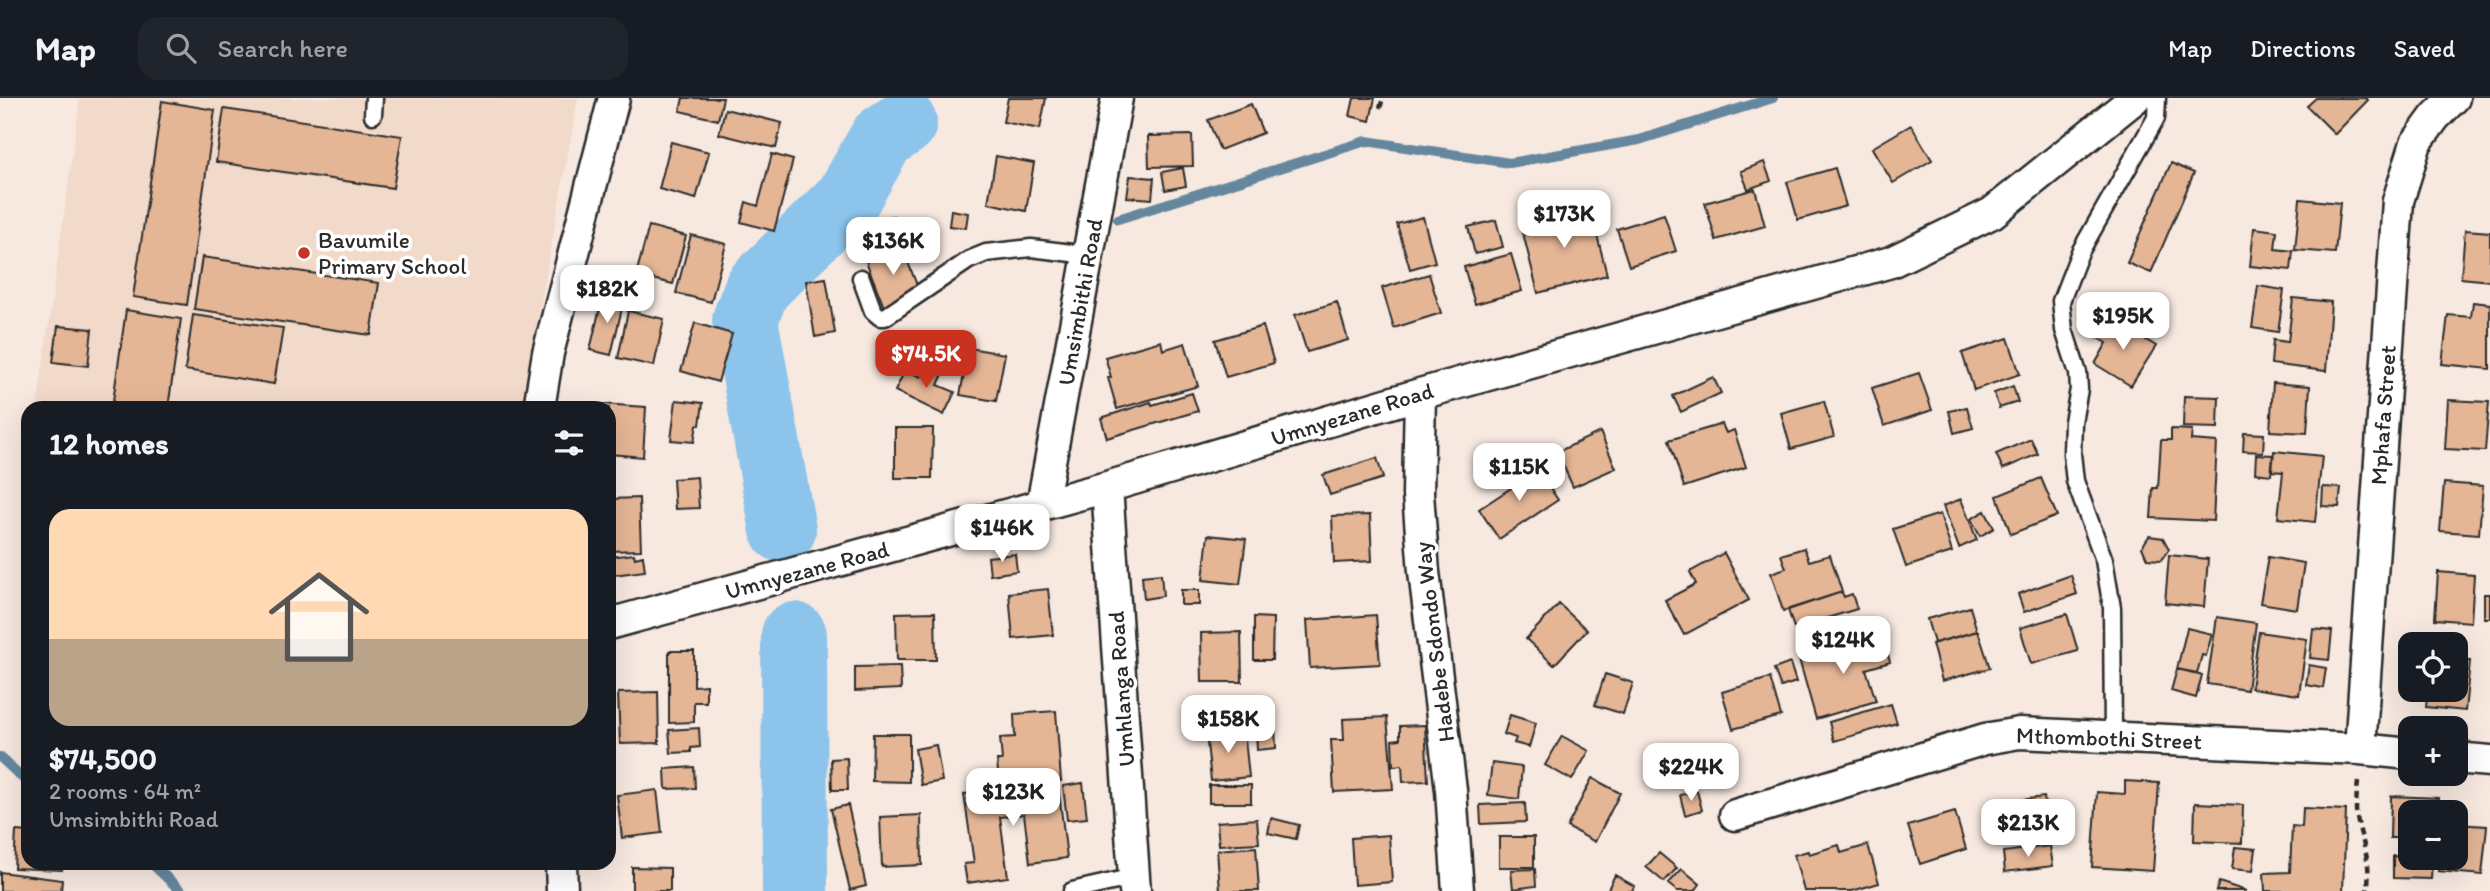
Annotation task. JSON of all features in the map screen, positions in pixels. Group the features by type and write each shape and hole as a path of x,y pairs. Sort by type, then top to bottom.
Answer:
{"street":[{"path":"540,401 548,353 614,98"},
{"name":"Umsimbithi Road","path":"1042,505 1117,98"},
{"name":"Umnyezane Road","path":"616,622 1107,487 1420,394 1891,262 1992,213 2135,98"},
{"name":"Mphafa Street","path":"2360,749 2398,201 2416,143 2435,117 2454,98"},
{"name":"Hadebe Sdondo Way","path":"1420,394 1418,494 1424,572 1451,790 1458,891"},
{"name":"Umhlanga Road","path":"1107,487 1134,884"},
{"name":"Mthombothi Street","path":"1735,815 1985,739 2019,733 2398,753"},
{"path":"2468,759 2490,761"},
{"path":"561,870 562,891"}],"lane":[{"path":"373,115 374,98"},
{"path":"2113,737 2112,608 2104,560 2076,481 2072,454 2073,422 2079,389 2078,373 2064,330 2061,301 2080,252 2156,118 2157,98"},
{"path":"861,278 873,311 880,317 885,317 969,260 986,253 1031,248 1088,254"},
{"path":"1072,891 1134,884"}],"path":[{"path":"1380,108 1383,98"},
{"path":"2360,749 2356,810 2370,874 2367,891"}],"shaded area":[{"name":"Bavumile Primary School","path":"80,98 578,98 523,401 38,401"}],"building":[{"path":"683,98 723,98 718,120 680,111"},
{"path":"1008,98 1046,98 1040,129 1003,122"},
{"path":"1354,98 1375,98 1370,121 1350,116"},
{"path":"2316,98 2368,100 2335,134 2307,106"},
{"path":"162,101 215,110 187,305 133,297"},
{"path":"1251,104 1263,133 1220,150 1208,120"},
{"path":"224,109 402,136 393,188 216,162"},
{"path":"725,109 782,123 776,148 719,134"},
{"path":"1911,125 1932,160 1893,183 1872,148"},
{"path":"1192,135 1193,166 1149,167 1148,136"},
{"path":"671,142 709,152 696,199 659,189"},
{"path":"772,154 793,160 774,231 741,222 746,202 758,206"},
{"path":"996,156 1034,163 1026,211 988,203"},
{"path":"1764,162 1771,181 1748,189 1741,171"},
{"path":"2171,163 2194,173 2151,273 2127,263"},
{"path":"1183,168 1186,186 1165,190 1162,172"},
{"path":"1835,168 1846,206 1798,220 1787,182"},
{"path":"1130,176 1154,178 1152,199 1127,197"},
{"path":"1755,189 1765,226 1716,240 1705,203"},
{"path":"2300,199 2340,203 2335,253 2295,250"},
{"path":"1590,207 1607,275 1538,293 1521,225"},
{"path":"951,210 968,213 966,228 949,226"},
{"path":"1664,214 1676,251 1629,266 1617,229"},
{"path":"893,216 897,239 872,243 868,221"},
{"path":"1423,217 1435,262 1410,269 1397,224"},
{"path":"1496,220 1503,247 1475,254 1468,227"},
{"path":"649,226 686,236 673,284 636,275"},
{"path":"2254,228 2277,231 2275,249 2293,251 2291,270 2250,266"},
{"path":"2465,230 2490,232 2490,281 2461,278"},
{"path":"691,235 726,244 711,302 676,293"},
{"path":"902,247 920,293 884,307 866,261"},
{"path":"1511,254 1522,291 1475,304 1464,267"},
{"path":"202,257 379,283 371,335 194,309"},
{"path":"1429,274 1441,313 1394,328 1382,288"},
{"path":"826,278 835,333 815,337 806,281"},
{"path":"2258,286 2284,290 2278,332 2252,328"},
{"path":"603,295 624,300 611,355 590,350"},
{"path":"2293,298 2331,302 2326,371 2271,364 2273,340 2288,342"},
{"path":"1337,302 1348,340 1307,352 1295,315"},
{"path":"2473,302 2490,304 2490,369 2442,364 2448,315 2471,317"},
{"path":"126,310 181,319 169,401 113,401"},
{"path":"628,311 664,319 654,366 618,358"},
{"path":"193,315 283,328 274,384 185,370"},
{"path":"2109,318 2156,346 2131,386 2095,364 2107,343 2097,337"},
{"path":"695,323 732,334 718,382 681,371"},
{"path":"58,326 92,329 88,366 53,362"},
{"path":"1263,326 1274,363 1226,377 1215,340"},
{"path":"2008,338 2020,374 1974,390 1962,353"},
{"path":"1161,341 1163,350 1185,343 1198,386 1117,409 1105,357"},
{"path":"969,348 1005,354 996,401 960,395"},
{"path":"926,367 943,374 938,385 955,392 944,415 895,391 905,370 921,377"},
{"path":"1919,373 1932,410 1884,426 1872,388"},
{"path":"1713,377 1721,393 1681,412 1673,396"},
{"path":"2273,383 2310,386 2307,433 2270,431"},
{"path":"2013,386 2018,402 1999,408 1994,393"},
{"path":"1192,393 1198,411 1107,438 1101,418 1151,402 1152,405"},
{"path":"2184,396 2219,397 2218,428 2183,427"},
{"path":"676,400 703,403 694,442 671,440"},
{"path":"2448,400 2489,402 2485,451 2445,449"},
{"path":"1824,401 1834,437 1791,449 1781,413"},
{"path":"616,405 646,407 643,457 616,455"},
{"path":"1967,407 1973,428 1954,433 1949,411"},
{"path":"1722,424 1726,433 1734,430 1746,467 1684,487 1669,440"},
{"path":"895,428 933,428 932,478 895,478"},
{"path":"2171,429 2192,430 2191,440 2217,442 2213,521 2151,518 2153,488 2158,488 2161,440 2171,440"},
{"path":"1600,432 1616,468 1573,487 1557,452"},
{"path":"2244,433 2264,434 2263,452 2243,451"},
{"path":"2031,439 2038,454 2003,469 1996,454"},
{"path":"2274,451 2322,456 2315,522 2278,518 2283,472 2272,471"},
{"path":"2256,454 2273,455 2271,475 2255,473"},
{"path":"1377,458 1383,478 1330,495 1323,475"},
{"path":"1534,464 1558,500 1499,539 1479,509 1517,484 1513,479"},
{"path":"697,477 699,508 675,509 673,479"},
{"path":"2041,478 2057,516 2011,534 1997,496"},
{"path":"2444,483 2483,486 2479,534 2440,531"},
{"path":"2323,487 2341,488 2339,507 2322,506"},
{"path":"639,498 641,550 616,551 616,499"},
{"path":"1961,499 1977,540 1959,548 1943,506"},
{"path":"1985,511 1994,528 1980,536 1971,519"},
{"path":"1940,514 1952,552 1906,567 1893,529"},
{"path":"1370,515 1372,561 1334,563 1332,516"},
{"path":"1208,535 1246,539 1240,584 1203,580"},
{"path":"2149,536 2163,538 2169,549 2161,560 2147,559 2142,547"},
{"path":"1804,548 1809,561 1830,555 1842,592 1783,611 1771,573 1786,568 1781,555"},
{"path":"1724,553 1749,600 1684,635 1665,600 1696,584 1690,572"},
{"path":"1015,554 1017,571 990,575 988,557"},
{"path":"2169,555 2208,559 2204,607 2165,603"},
{"path":"616,556 643,556 645,571 616,575"},
{"path":"2268,557 2304,563 2297,609 2260,603"},
{"path":"2438,572 2474,575 2471,622 2435,619"},
{"path":"1161,574 1163,596 1144,599 1142,576"},
{"path":"2071,575 2077,594 2024,612 2018,594"},
{"path":"1048,589 1053,635 1013,639 1009,593"},
{"path":"1181,590 1199,590 1199,605 1181,605"},
{"path":"1842,592 1844,597 1852,594 1857,609 1794,628 1788,610"},
{"path":"2484,594 2490,594 2490,618 2484,618"},
{"path":"1559,604 1587,630 1554,665 1526,639"},
{"path":"1970,607 1977,631 1934,643 1927,619"},
{"path":"935,612 936,660 897,660 896,613"},
{"path":"2067,614 2078,651 2031,664 2020,628"},
{"path":"1376,615 1380,664 1310,668 1307,620"},
{"path":"1254,617 1273,618 1272,660 1254,660"},
{"path":"2217,617 2256,623 2247,690 2207,684"},
{"path":"2187,628 2212,634 2206,656 2202,655 2197,673 2177,669"},
{"path":"2313,629 2332,631 2329,660 2310,658"},
{"path":"1978,631 1990,668 1942,681 1932,644"},
{"path":"1241,632 1242,682 1202,682 1201,633"},
{"path":"2259,632 2307,639 2299,695 2251,688"},
{"path":"1882,635 1890,662 1866,669 1876,701 1816,719 1799,659"},
{"path":"669,651 694,651 694,686 706,685 706,702 694,702 694,722 669,723"},
{"path":"1790,663 1796,682 1781,687 1774,669"},
{"path":"2309,665 2326,668 2323,688 2306,685"},
{"path":"900,666 901,689 855,691 855,667"},
{"path":"2177,669 2202,675 2196,698 2171,691"},
{"path":"1605,674 1633,683 1623,714 1595,705"},
{"path":"1770,678 1781,716 1733,729 1722,692"},
{"path":"658,692 659,743 620,744 618,693"},
{"path":"2427,702 2466,702 2465,711 2426,707"},
{"path":"1891,704 1897,723 1834,741 1829,722"},
{"path":"1056,711 1061,781 999,786 997,760 1002,760 1000,738 1015,737 1014,714"},
{"path":"1510,715 1536,723 1529,747 1514,743 1516,738 1504,734"},
{"path":"1387,717 1393,789 1334,792 1331,740 1344,740 1343,719"},
{"path":"1425,725 1428,781 1403,782 1402,765 1393,766 1392,740 1400,739 1400,726"},
{"path":"699,728 700,747 691,748 691,752 671,753 669,730"},
{"path":"1275,728 1276,748 1257,750 1256,729"},
{"path":"1244,729 1249,777 1211,781 1206,733"},
{"path":"873,734 909,734 909,782 872,781"},
{"path":"1562,736 1589,751 1572,780 1545,765"},
{"path":"936,745 942,781 921,785 915,749"},
{"path":"847,758 848,790 832,790 831,759"},
{"path":"1492,763 1522,767 1519,799 1488,795"},
{"path":"694,767 695,788 666,789 665,769"},
{"path":"1592,778 1620,793 1595,842 1567,827"},
{"path":"2125,781 2159,783 2153,871 2092,867 2097,792 2125,794"},
{"path":"1083,783 1087,818 1067,820 1063,786"},
{"path":"1058,784 1067,858 1030,863 1024,814 1000,817 1008,877 967,883 964,864 974,863 964,794"},
{"path":"1209,785 1251,785 1251,803 1209,803"},
{"path":"657,790 662,833 622,838 617,795"},
{"path":"1697,791 1702,810 1685,815 1680,795"},
{"path":"2391,796 2439,798 2398,800 2398,838 2390,838"},
{"path":"2044,797 2049,835 1999,841 1995,803"},
{"path":"1525,803 1526,822 1481,824 1480,805"},
{"path":"2195,803 2243,805 2242,843 2194,841"},
{"path":"848,805 866,886 850,890 831,809"},
{"path":"2303,808 2346,810 2343,891 2265,891 2264,873 2290,872 2292,826 2302,827"},
{"path":"1955,812 1966,849 1920,864 1908,826"},
{"path":"921,815 922,865 882,867 880,817"},
{"path":"1271,818 1299,825 1296,839 1268,833"},
{"path":"1257,819 1259,843 1219,845 1217,822"},
{"path":"2468,825 2487,826 2482,875 2438,871 2468,870"},
{"path":"16,831 21,831 21,868 14,868"},
{"path":"1389,835 1392,882 1354,885 1351,838"},
{"path":"1499,837 1534,837 1534,867 1499,867"},
{"path":"1839,845 1841,853 1868,845 1879,883 1852,891 1804,891 1794,855 1808,851 1809,854"},
{"path":"2050,846 2053,866 2005,872 2003,852"},
{"path":"1256,847 1259,891 1220,891 1217,850"},
{"path":"2235,847 2256,849 2253,871 2232,869"},
{"path":"1659,853 1677,868 1664,882 1646,867"},
{"path":"2393,856 2398,856 2398,870 2431,870 2431,879 2393,878"},
{"path":"632,867 670,868 670,891 632,891"},
{"path":"1535,869 1536,886 1513,889 1511,870"},
{"path":"1682,869 1700,884 1695,891 1677,891 1668,884"},
{"path":"0,872 62,880 61,891 0,891"},
{"path":"1615,875 1634,886 1632,891 1607,891"},
{"path":"2219,882 2246,891 2216,891"}],"waterway":[{"path":"1118,219 1366,141 1510,163 1639,140 1773,98"},
{"path":"783,530 745,320 757,288 848,198 882,138 904,123"},
{"path":"794,635 795,891"},
{"path":"0,757 21,776"},
{"path":"158,870 181,891"}],"place":[{"name":"Bavumile Primary School","path":"304,253"}]}
